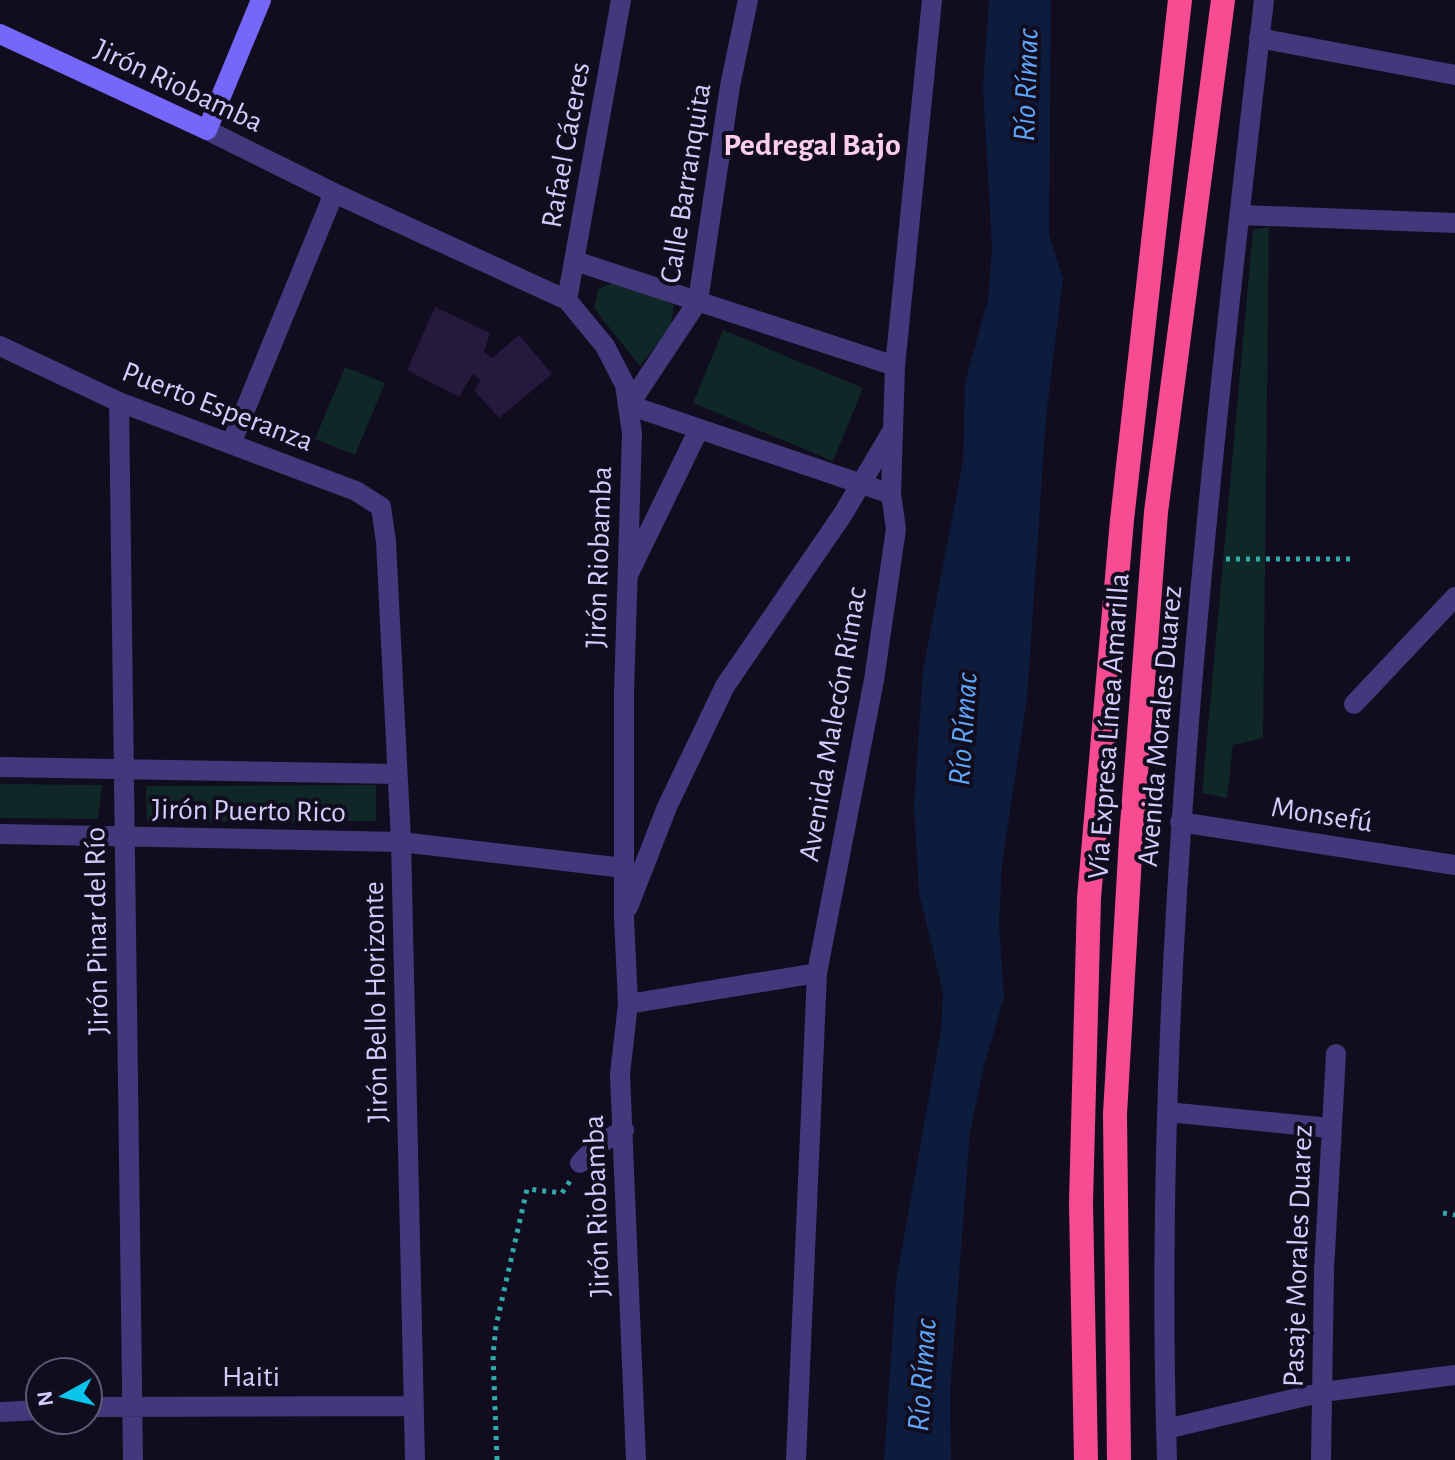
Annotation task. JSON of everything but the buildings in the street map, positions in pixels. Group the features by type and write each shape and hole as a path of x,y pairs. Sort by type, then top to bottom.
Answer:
{"highway":[{"name":"Vía Expresa Línea Amarilla","path":"1086,1460 1081,1203 1089,898 1122,520 1180,0"},
{"name":"Vía Expresa Línea Amarilla","path":"1119,1460 1115,1114 1131,838 1156,512 1223,0"}],"main road":[{"path":"207,130 261,0"},
{"name":"Jirón Riobamba","path":"0,34 207,130"}],"street":[{"name":"Rafael Cáceres","path":"567,300 621,0"},
{"name":"Calle Barranquita","path":"629,405 698,301 730,86 748,0"},
{"name":"Avenida Malecón Rímac","path":"796,1460 817,973 874,680 896,529 891,494 895,366 932,0"},
{"name":"Avenida Morales Duarez","path":"1167,1460 1167,1112 1180,822 1203,558 1264,0"},
{"path":"1259,38 1455,75"},
{"name":"Jirón Riobamba","path":"207,130 334,193 567,300 605,346 625,385 632,433 624,868 628,1004 620,1074 636,1460"},
{"path":"231,444 334,193"},
{"path":"1240,215 1455,223"},
{"path":"575,261 895,366"},
{"name":"Puerto Esperanza","path":"0,346 119,402 356,491 381,507 386,542"},
{"name":"Jirón Pinar del Río","path":"119,402 133,1460"},
{"path":"629,405 891,494"},
{"path":"627,578 699,429"},
{"path":"624,919 667,807 725,686 843,514 891,433"},
{"name":"Jirón Bello Horizonte","path":"386,542 401,842 415,1460"},
{"path":"1354,704 1455,597"},
{"name":"Jirón Puerto Rico","path":"0,767 397,774"},
{"name":"Monsefú","path":"1180,822 1455,865"},
{"name":"Jirón Puerto Rico","path":"0,834 401,842 624,868"},
{"path":"628,1004 817,973"},
{"name":"Pasaje Morales Duarez","path":"1321,1460 1330,1128 1336,1054"},
{"path":"1167,1112 1330,1128"},
{"path":"580,1163 597,1145 624,1130"},
{"path":"1166,1429 1323,1392 1455,1375"},
{"name":"Haiti","path":"104,1406 414,1406"},
{"path":"0,1412 24,1411"}],"path":[{"path":"1203,558 1353,559"},
{"path":"497,1460 493,1355 496,1326 527,1189 562,1193 580,1163"},
{"path":"1443,1213 1455,1215"}],"green space":[{"path":"1269,227 1263,738 1233,745 1227,798 1202,793 1253,230"},
{"path":"621,280 674,305 671,326 640,366 594,308 598,289"},
{"path":"723,330 863,388 833,461 693,403"},
{"path":"345,367 385,383 355,455 315,439"},
{"path":"0,784 102,785 98,819 0,818"},
{"path":"376,785 376,821 147,822 146,786"}],"water":[{"name":"Río Rímac","path":"989,0 1051,0 1049,234 1063,279 1046,417 1027,699 1002,864 999,922 1004,997 984,1066 970,1132 950,1393 951,1460 884,1460 896,1281 941,1030 943,992 919,893 914,806 923,670 963,461 965,382 988,300 992,248 983,87"}],"district":[{"name":"Pedregal Bajo","path":"812,144"}]}
